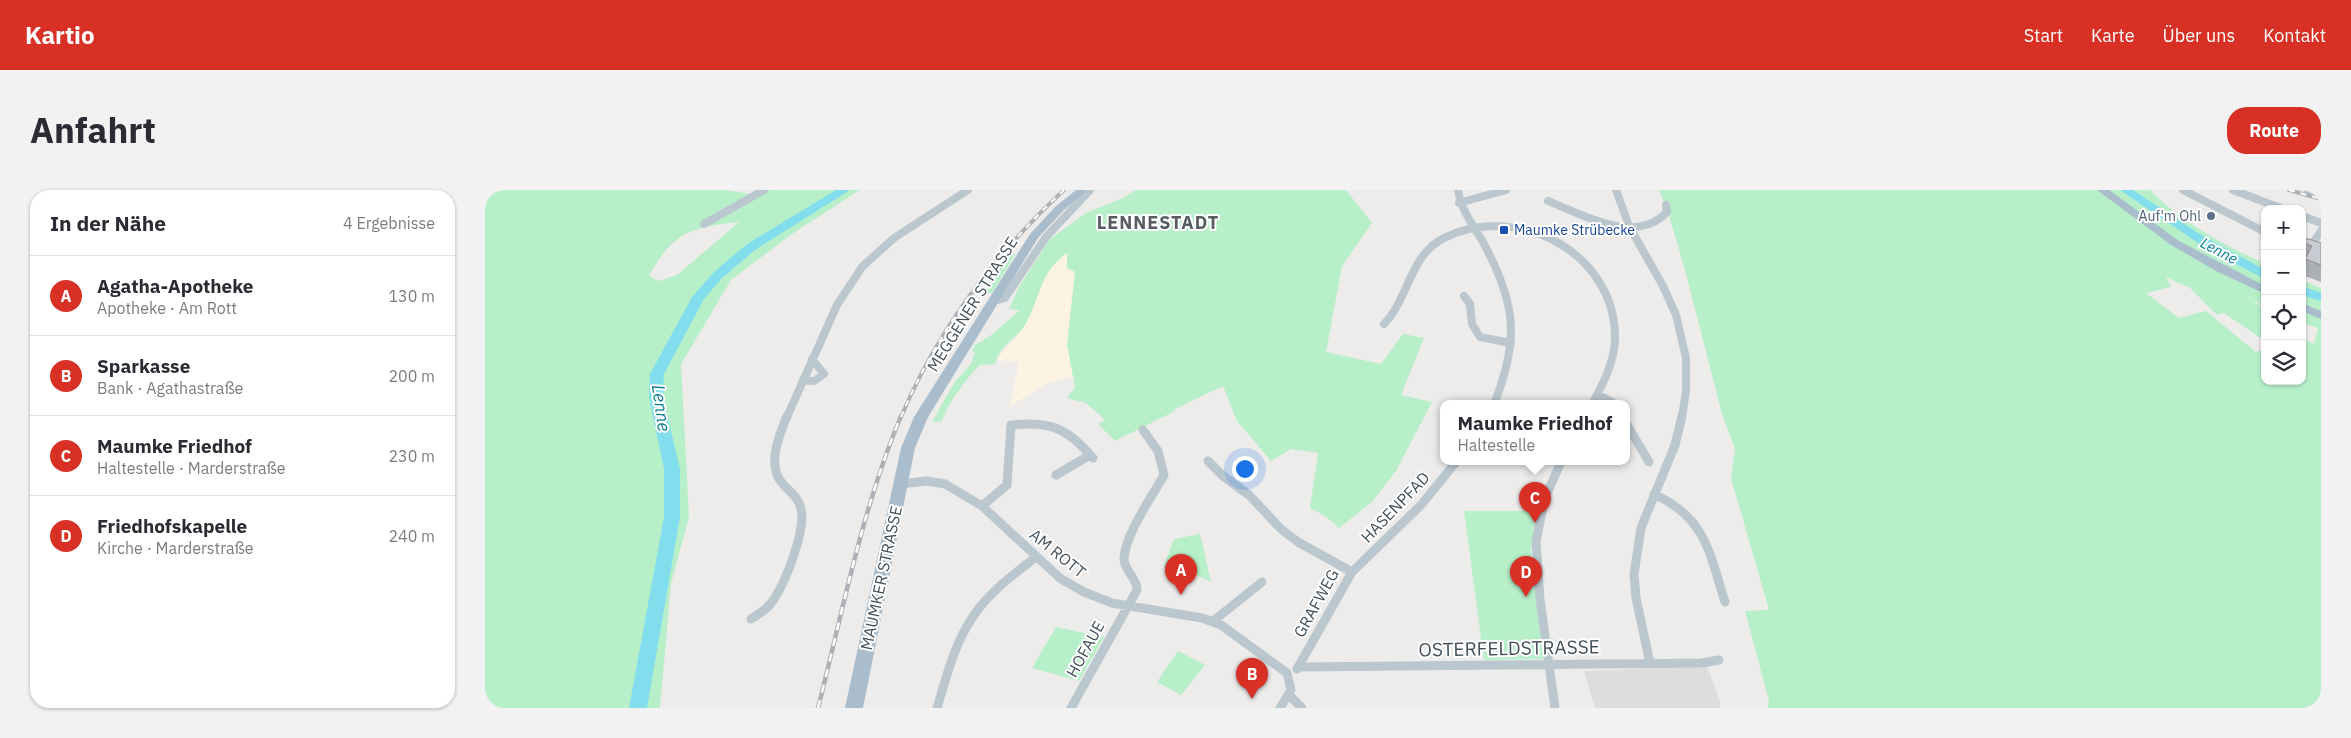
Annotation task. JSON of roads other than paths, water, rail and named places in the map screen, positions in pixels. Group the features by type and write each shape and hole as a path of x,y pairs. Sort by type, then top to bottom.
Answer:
{"main road":[{"name":"MEGGENER STRASSE","path":"908,448 921,417 1034,236 1059,209 1082,190"},
{"path":"2102,190 2175,243 2222,270 2261,289"},
{"path":"2306,309 2321,315"},
{"name":"MAUMKER STRASSE","path":"854,708 908,448"}],"street":[{"path":"704,224 764,190"},
{"path":"751,619 768,606 777,595 801,524 802,514 799,502 778,480 775,471 778,446 803,380 842,296 860,269 889,242 969,190"},
{"path":"994,301 1003,301 1046,237 1090,190"},
{"path":"1458,190 1459,203 1499,273 1513,320 1507,372 1496,400"},
{"path":"1459,203 1506,190"},
{"path":"1616,190 1629,226 1663,286 1676,315 1686,358 1686,391 1683,400 1683,413 1675,445 1641,528 1634,574 1636,598 1650,663"},
{"path":"2183,190 2261,230"},
{"path":"2191,194 2201,190"},
{"path":"2233,190 2272,205"},
{"path":"2308,190 2321,194"},
{"path":"1548,201 1609,225 1629,226 1649,224 1657,221 1667,212 1666,205"},
{"path":"2306,217 2321,223"},
{"path":"1384,324 1395,314 1412,271 1423,253 1445,238 1475,230 1504,227 1543,234 1565,248 1590,272 1609,301 1615,340 1611,366 1594,400"},
{"path":"2306,248 2321,231"},
{"path":"2306,249 2318,254"},
{"path":"1464,296 1470,304 1472,324 1480,337 1511,344"},
{"path":"803,380 814,381 824,374 812,359"},
{"path":"1597,394 1608,400"},
{"path":"982,506 1007,485 1009,478 1011,425 1037,422 1049,424 1061,429 1092,457 1057,475"},
{"path":"1630,429 1649,462"},
{"name":"HOFAUE","path":"1071,708 1138,585 1124,563 1125,548 1164,475 1163,462 1158,447 1143,430"},
{"name":"GRAFWEG","path":"1208,461 1223,476 1249,495 1292,538 1352,572 1299,668"},
{"name":"HASENPFAD","path":"1352,572 1421,505 1454,465"},
{"path":"1555,708 1540,599 1536,541 1545,498 1560,465"},
{"name":"AM ROTT","path":"900,484 937,482 982,506 1061,579 1084,592 1112,603 1202,618 1221,625 1287,673"},
{"path":"1654,494 1671,500 1683,508 1699,528 1725,602"},
{"path":"937,708 955,654 966,628 977,611 993,593 1036,557"},
{"path":"1212,622 1262,582"},
{"name":"OSTERFELDSTRASSE","path":"1299,668 1550,666 1703,663 1719,660"},
{"path":"1280,708 1289,696 1291,685 1287,673 1299,668"},
{"path":"1289,696 1302,708"}],"waterway":[{"name":"Lenne","path":"638,708 672,517 672,469 656,397 657,374 698,297 717,276 751,247 844,190"},
{"name":"Lenne","path":"2126,190 2194,236 2261,273"},
{"name":"Lenne","path":"2306,291 2321,297"}],"railway":[{"path":"901,417 932,354 970,295 1014,241 1064,190"},
{"path":"2289,190 2321,199"},
{"path":"818,708 864,523 887,451 901,416"}],"place":[{"name":"Auf'm Ohl","path":"2211,216"},
{"name":"Maumke Strübecke","path":"1504,230"},
{"name":"Maumke Friedhof","path":"1535,523"},
{"name":"Agatha-Apotheke","path":"1181,595"},
{"name":"Friedhofskapelle","path":"1526,597"},
{"name":"Sparkasse","path":"1252,699"}],"district":[{"name":"LENNESTADT","path":"1158,223"}]}
